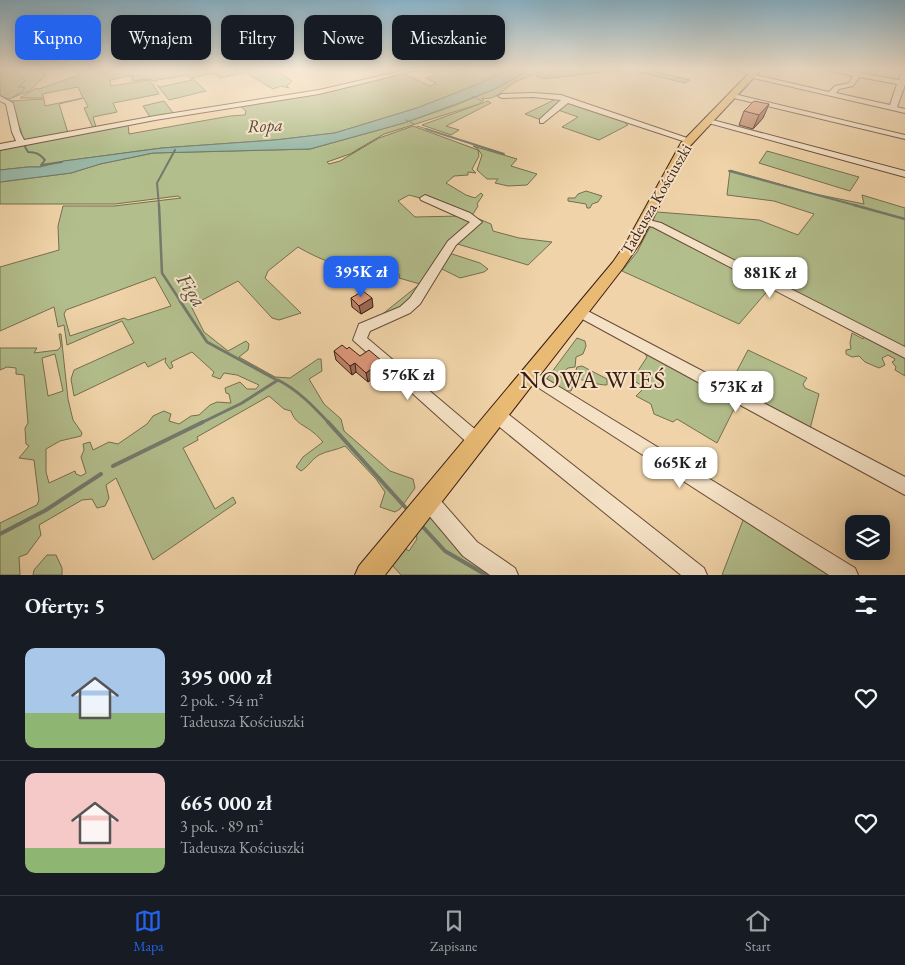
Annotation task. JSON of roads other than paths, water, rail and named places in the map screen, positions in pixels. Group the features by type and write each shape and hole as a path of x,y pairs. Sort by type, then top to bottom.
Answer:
{"main road":[{"name":"Tadeusza Kościuszki","path":"368,575 618,265 645,222 689,140 731,96"}],"street":[{"path":"0,147 147,120 258,103 288,96"},
{"path":"502,96 509,96"},
{"path":"548,96 689,140"},
{"path":"740,96 905,137"},
{"path":"838,96 905,111"},
{"path":"893,108 898,96"},
{"path":"0,98 9,103 16,132 22,144"},
{"path":"543,121 566,100"},
{"path":"708,120 905,174"},
{"path":"424,198 470,217 477,222 452,243 415,301 404,310 364,328 360,340 477,441"},
{"path":"645,222 657,225 905,352"},
{"path":"580,312 905,486"},
{"path":"530,376 848,575"},
{"path":"497,415 697,575"},
{"path":"426,503 470,549 508,575"}],"waterway":[{"path":"10,99 15,96"},
{"path":"472,96 482,101"},
{"path":"12,101 20,130"},
{"path":"406,120 414,124"},
{"path":"417,126 430,130"},
{"path":"20,129 22,137"},
{"path":"426,129 504,154"},
{"path":"24,145 28,152 38,154 45,160 41,165 62,162"},
{"name":"Figa","path":"159,206 157,183 175,150"},
{"path":"729,171 858,206"},
{"name":"Figa","path":"159,205 162,273 181,302"},
{"path":"854,205 905,219"},
{"name":"Figa","path":"180,301 207,342 275,379"},
{"path":"201,423 242,403 278,380 299,394 329,423"},
{"path":"113,466 203,422"},
{"name":"Figa","path":"328,422 405,507"},
{"path":"0,534 46,510 101,474"},
{"name":"Figa","path":"422,526 445,551 486,575"}],"district":[{"name":"NOWA WIEŚ","path":"593,379"}],"water label":[{"name":"Ropa","path":"265,125"}]}
